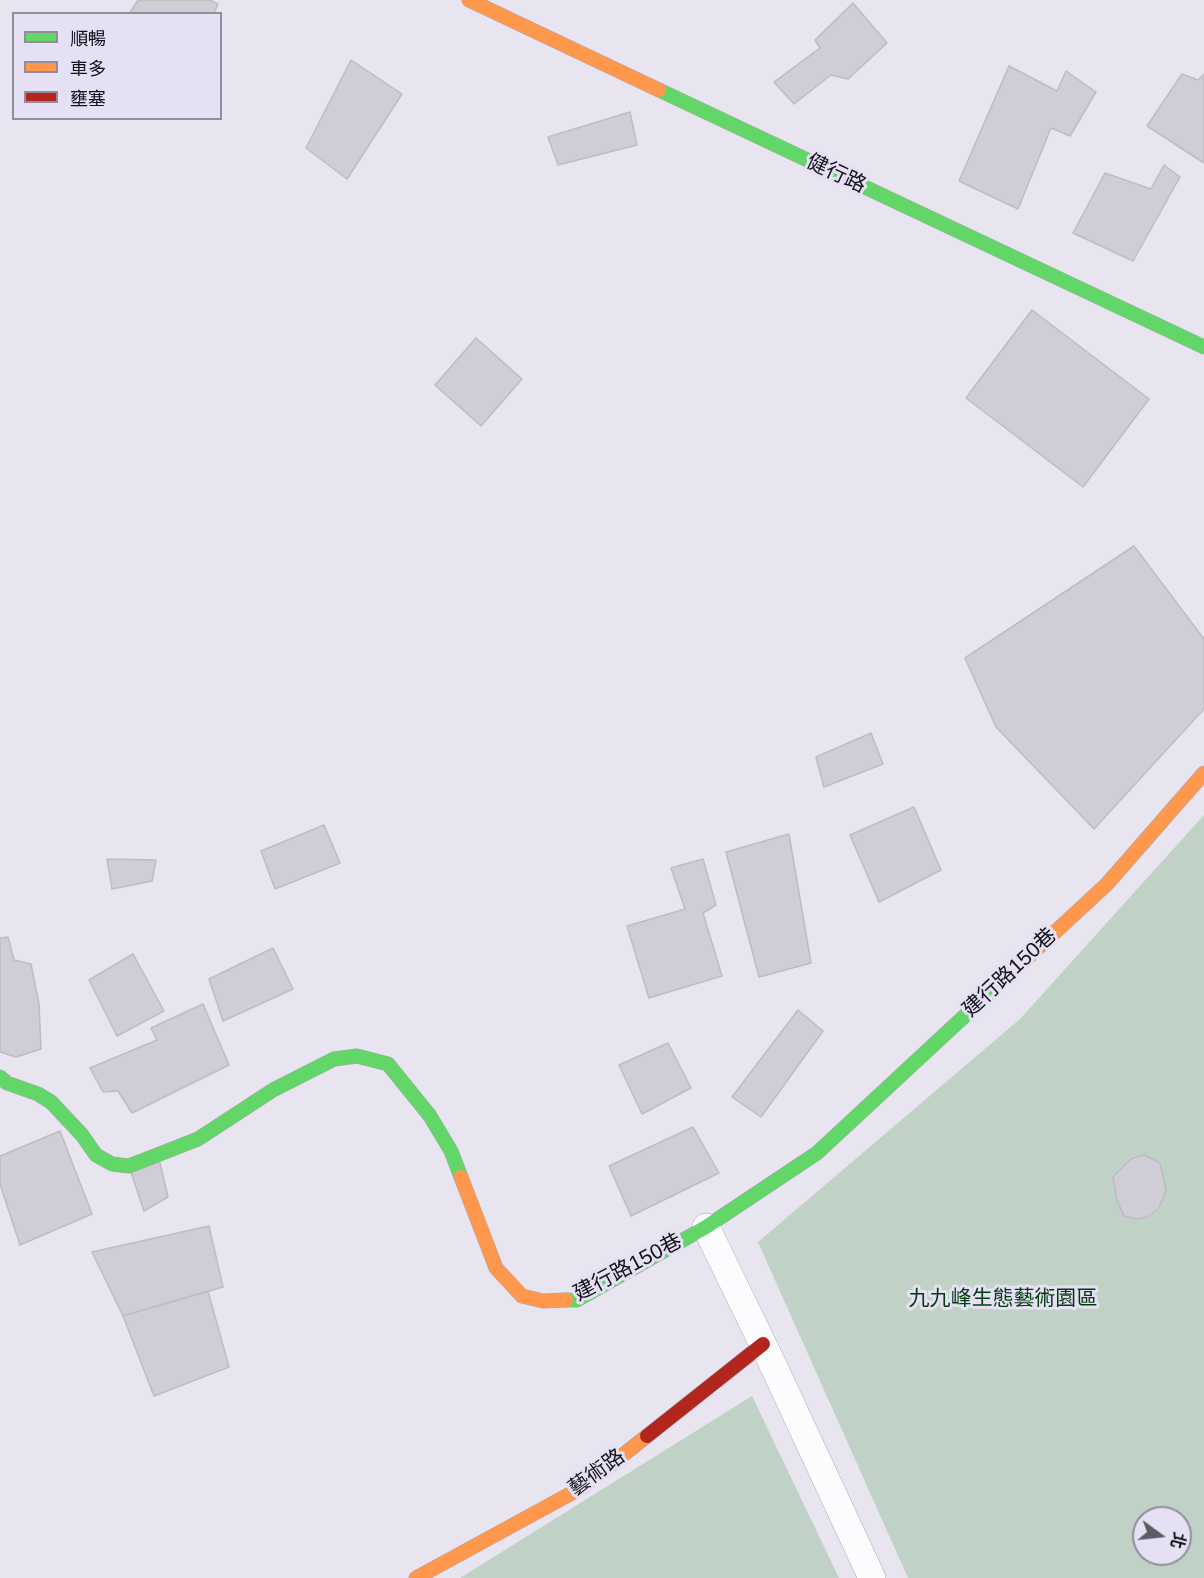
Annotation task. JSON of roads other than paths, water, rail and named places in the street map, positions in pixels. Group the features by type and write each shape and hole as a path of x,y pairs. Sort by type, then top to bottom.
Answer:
{"street":[{"name":"健行路","path":"469,0 1204,347"},
{"name":"建行路150巷","path":"0,1077 7,1083 38,1094 51,1102 96,1155 112,1164 129,1167 198,1139 273,1090 334,1059 357,1056 388,1064 430,1116 452,1151 496,1268 522,1296 543,1301 577,1300 706,1227 817,1153 1107,884 1204,773"},
{"path":"706,1227 872,1578"},
{"name":"藝術路","path":"416,1578 581,1488 763,1344"}],"park label":[{"name":"九九峰生態藝術園區","path":"1003,1299"}]}
